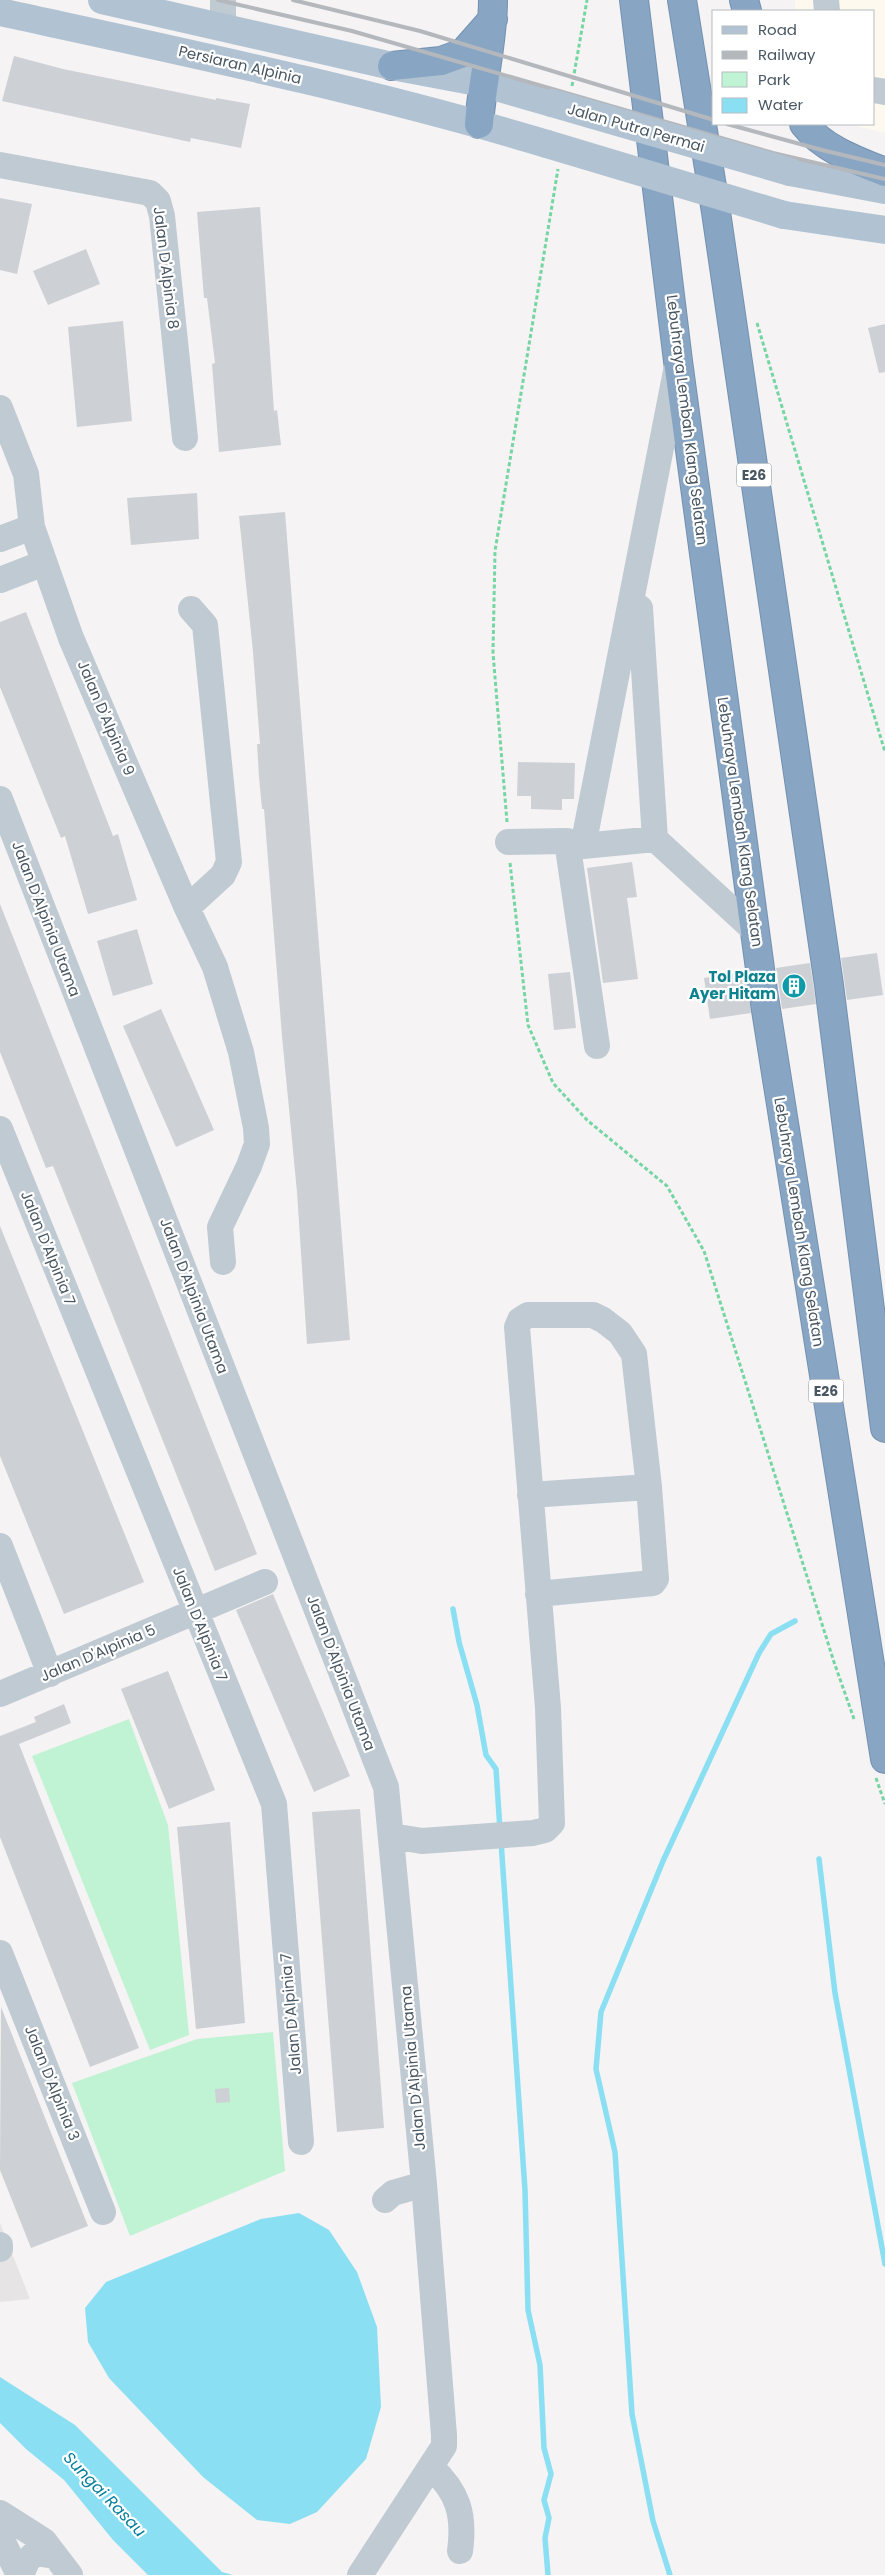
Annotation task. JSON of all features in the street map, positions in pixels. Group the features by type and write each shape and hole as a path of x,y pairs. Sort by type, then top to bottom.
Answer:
{"highway":[{"name":"Lebuhraya Lembah Klang Selatan","path":"634,0 678,361 755,931 880,1768"},
{"name":"E26","path":"682,0 718,222 829,985 885,1428"},
{"path":"392,66 441,60 463,53 493,9"},
{"path":"479,124 482,83 493,9"},
{"path":"805,125 813,136 856,161 885,172"}],"main road":[{"path":"102,0 392,66 482,83"},
{"name":"Persiaran Alpinia","path":"0,12 219,60 479,124"},
{"name":"Jalan Putra Permai","path":"482,83 562,96 790,172 885,190"},
{"path":"479,124 553,156 784,214 885,230"}],"street":[{"path":"223,0 223,27"},
{"name":"Jalan D'Alpinia 8","path":"0,165 150,193 158,201 162,216 185,438"},
{"path":"597,1046 575,844 638,572 678,361"},
{"path":"0,408 26,474 32,527 0,539"},
{"name":"Jalan D'Alpinia 9","path":"32,527 71,638 218,977 241,1052 256,1128 257,1144 249,1166 220,1227 223,1262"},
{"path":"0,580 44,562"},
{"path":"638,572 655,839 755,931"},
{"path":"187,908 223,875 229,862 205,625 191,610"},
{"name":"Jalan D'Alpinia Utama","path":"2,811 386,1787 424,2184 444,2446 360,2575"},
{"path":"508,842 575,844 655,839"},
{"name":"Jalan D'Alpinia 7","path":"0,1129 274,1804 301,2142"},
{"path":"392,1836 422,1841 533,1833 545,1830 552,1823 548,1708 538,1594 517,1327 520,1320 528,1315 593,1315 620,1333 634,1354 656,1578 653,1583 538,1594"},
{"path":"530,1495 648,1487"},
{"path":"0,1546 50,1674"},
{"name":"Jalan D'Alpinia 5","path":"0,1694 265,1582"},
{"name":"Jalan D'Alpinia 3","path":"0,1953 103,2212"},
{"path":"385,2200 393,2193 424,2184"},
{"path":"431,2467 454,2493 461,2514 462,2533 460,2551"},
{"path":"0,2513 44,2541 63,2566"},
{"path":"0,2536 20,2575"},
{"path":"20,2575 27,2562 35,2554 63,2566"}],"path":[{"path":"562,96 587,0"},
{"path":"553,156 494,551 493,653 508,842 528,1025 553,1083 587,1120 667,1186 704,1251 834,1662 856,1724"},
{"path":"756,322 885,752"},
{"path":"880,1768 885,1804"}],"shaded area":[{"path":"795,0 885,0 885,133 852,125 875,125 875,10 795,10"},
{"path":"0,2223 30,2299 0,2302"}],"green space":[{"path":"129,1719 168,1825 189,2035 150,2050 32,1756"},
{"path":"273,2032 285,2171 130,2236 72,2083 197,2039"}],"water":[{"path":"299,2213 329,2230 357,2272 377,2327 381,2407 366,2459 317,2512 290,2524 257,2520 203,2477 109,2378 88,2342 85,2308 106,2282 261,2219"},
{"name":"Sungai Rasau","path":"0,2377 75,2425 222,2572 233,2575 148,2575 113,2540 64,2480 26,2449 0,2423"}],"building":[{"path":"14,56 63,69 216,100 216,98 250,104 241,148 191,138 190,142 2,101"},
{"path":"0,198 32,204 17,274 0,270"},
{"path":"260,207 274,411 277,410 281,445 219,452 212,364 215,363 207,298 204,298 197,212"},
{"path":"86,249 100,284 48,305 33,271"},
{"path":"123,321 132,421 77,427 68,327"},
{"path":"885,324 885,372 879,373 868,328"},
{"path":"197,493 199,539 131,545 127,498"},
{"path":"285,512 350,1340 307,1344 297,1192 282,1036 264,809 262,809 259,777 257,744 260,744 253,652 239,516"},
{"path":"26,612 113,836 118,834 137,900 88,914 65,836 61,838 0,687 0,622"},
{"path":"518,762 575,763 574,799 562,799 562,810 531,809 531,796 517,796"},
{"path":"632,862 637,897 627,898 638,979 603,983 587,868"},
{"path":"0,904 257,1554 215,1571 53,1166 46,1168 0,1052"},
{"path":"137,929 153,984 113,996 97,941"},
{"path":"877,953 883,995 847,1000 841,958"},
{"path":"810,963 816,1004 782,1009 776,968"},
{"path":"570,972 576,1028 554,1030 548,974"},
{"path":"745,972 751,1013 710,1019 704,978"},
{"path":"161,1009 214,1130 176,1147 123,1026"},
{"path":"0,1226 144,1582 64,1614 0,1456"},
{"path":"273,1594 350,1776 314,1792 236,1610"},
{"path":"168,1671 215,1790 169,1809 121,1689"},
{"path":"64,1704 71,1723 19,1744 139,2048 90,2067 0,1837 0,1736 36,1722 34,1717"},
{"path":"360,1809 384,2128 337,2132 312,1812"},
{"path":"230,1822 245,2023 196,2029 177,1827"},
{"path":"1,2007 88,2226 31,2248 0,2170"},
{"path":"229,2088 230,2102 216,2103 215,2089"}],"waterway":[{"path":"453,1609 459,1642 477,1705 486,1755 496,1769 500,1830"},
{"path":"670,2575 653,2521 632,2414 615,2152 596,2069 601,2012 663,1861 759,1653 771,1634 795,1621"},
{"path":"501,1841 525,2190 528,2310 540,2365 544,2448 551,2474 544,2500 549,2518 545,2538 548,2575"},
{"path":"819,1859 835,1993 885,2264"}],"railway":[{"path":"218,0 352,31 773,153 885,179"},
{"path":"293,0 420,31 712,119"},
{"path":"731,125 885,165"}],"place":[{"name":"Tol Plaza Ayer Hitam","path":"794,986"}]}
